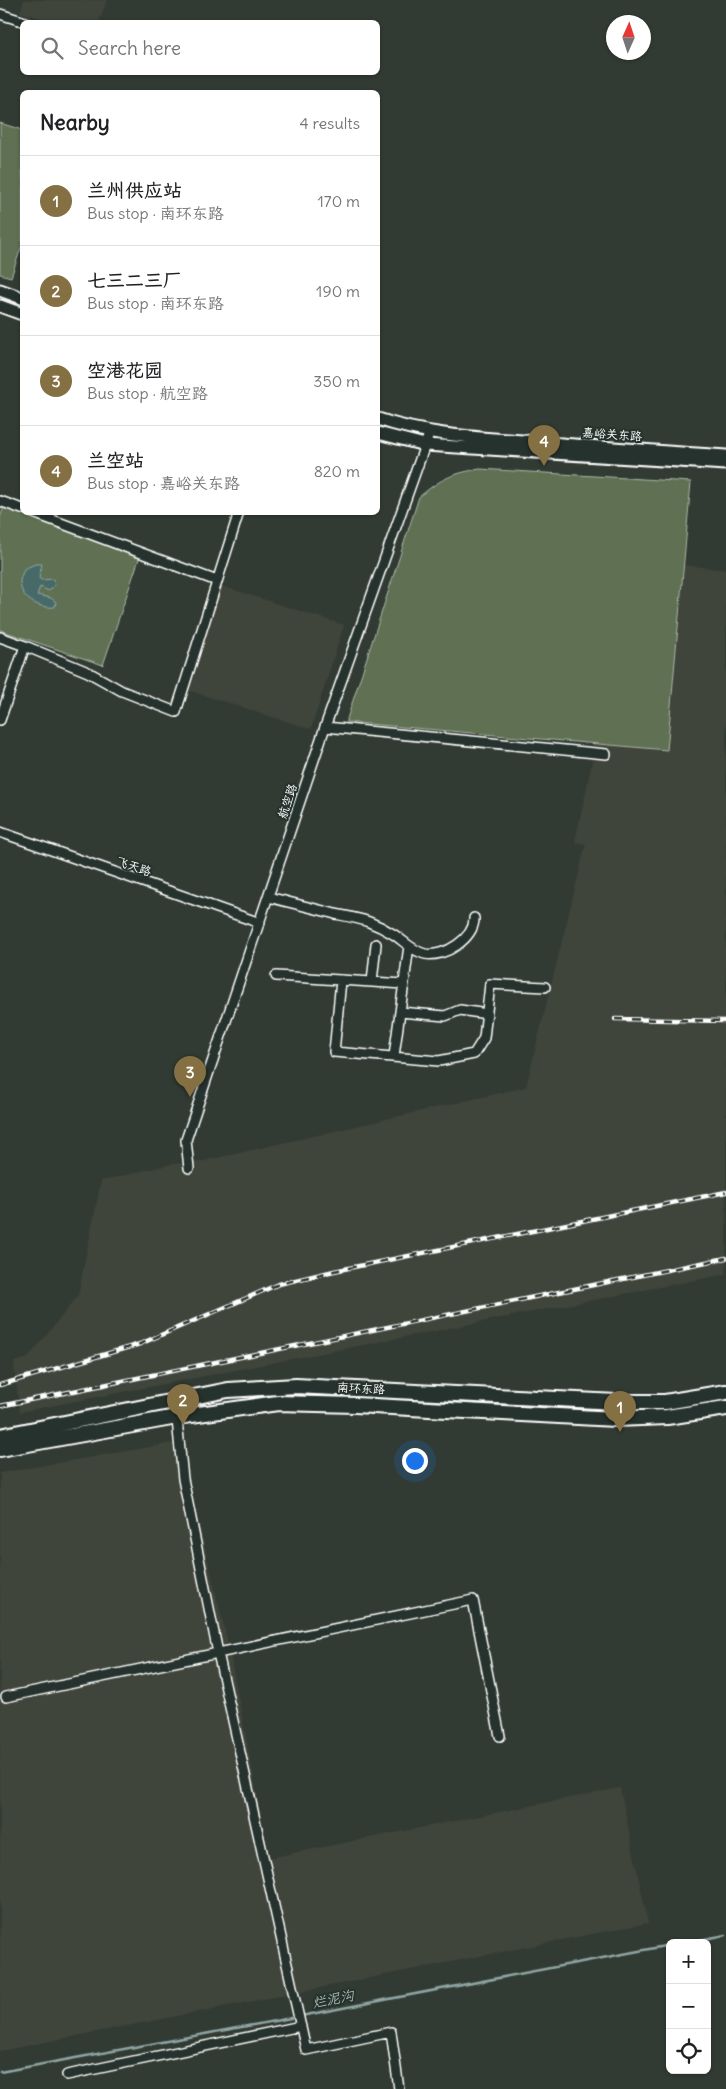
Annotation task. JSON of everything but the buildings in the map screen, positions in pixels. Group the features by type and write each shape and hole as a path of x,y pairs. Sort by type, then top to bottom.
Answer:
{"highway":[{"name":"南环东路","path":"0,1436 228,1390 296,1386 616,1402 665,1402 726,1392"},
{"name":"南环东路","path":"0,1449 176,1417 278,1403 355,1405 615,1419 667,1416 726,1408"}],"main road":[{"path":"0,290 20,297"},
{"path":"0,306 20,313"},
{"name":"嘉峪关东路","path":"380,421 430,432 510,440 726,456"},
{"name":"嘉峪关东路","path":"380,434 425,445 726,464"}],"street":[{"path":"0,14 20,20"},
{"name":"航空路","path":"190,1168 186,1140 325,727 430,432"},
{"path":"0,501 20,508"},
{"path":"39,515 217,581"},
{"path":"0,637 88,672 122,691 176,712 238,515"},
{"path":"0,720 25,646"},
{"path":"325,727 606,754"},
{"name":"飞天路","path":"0,832 260,923"},
{"path":"269,897 368,922 393,934 409,946 425,954 436,955 446,952 471,932 474,918"},
{"path":"372,982 376,944"},
{"path":"394,1056 409,946"},
{"path":"276,976 404,984"},
{"path":"341,980 334,1052 439,1060 474,1054 484,1038 490,984 545,987"},
{"path":"400,1012 445,1016 460,1010 487,1014"},
{"path":"175,1400 183,1479 218,1653 306,2050 392,2032 399,2089"},
{"path":"6,1697 473,1600 500,1736"},
{"path":"67,2075 301,2026"}],"shaded area":[{"path":"24,0 107,0 100,20 47,20 20,12"},
{"path":"684,565 726,570 726,1274 20,1412 14,1362 28,1358 78,1296 101,1181 172,1164 200,1162 526,1087 586,844 575,842 592,763 593,744 667,750"},
{"path":"218,585 344,625 311,729 184,689"},
{"path":"179,1442 227,1639 269,1858 620,1788 648,1923 0,2051 0,1473"}],"green space":[{"path":"0,123 20,129 20,251 11,277 0,274"},
{"path":"480,469 691,482 667,750 346,722 419,497 447,478"},
{"path":"4,506 20,511 20,515 30,515 141,553 103,665 0,630 0,518"}],"water":[{"path":"35,564 42,564 39,578 41,580 53,579 55,585 49,591 40,587 37,595 51,598 56,602 55,607 43,606 32,602 23,593 20,578 24,569"}],"waterway":[{"name":"烂泥沟","path":"704,1939 726,1935"},
{"name":"烂泥沟","path":"301,2016 666,1946"},
{"name":"烂泥沟","path":"0,2072 296,2017"}],"railway":[{"path":"615,1019 726,1021"},
{"path":"0,1385 140,1344 279,1284 334,1271 726,1192"},
{"path":"0,1406 726,1258"}],"place":[{"name":"兰空站","path":"544,466"},
{"name":"空港花园","path":"190,1097"},
{"name":"七三二三厂","path":"183,1425"},
{"name":"兰州供应站","path":"620,1432"}]}
